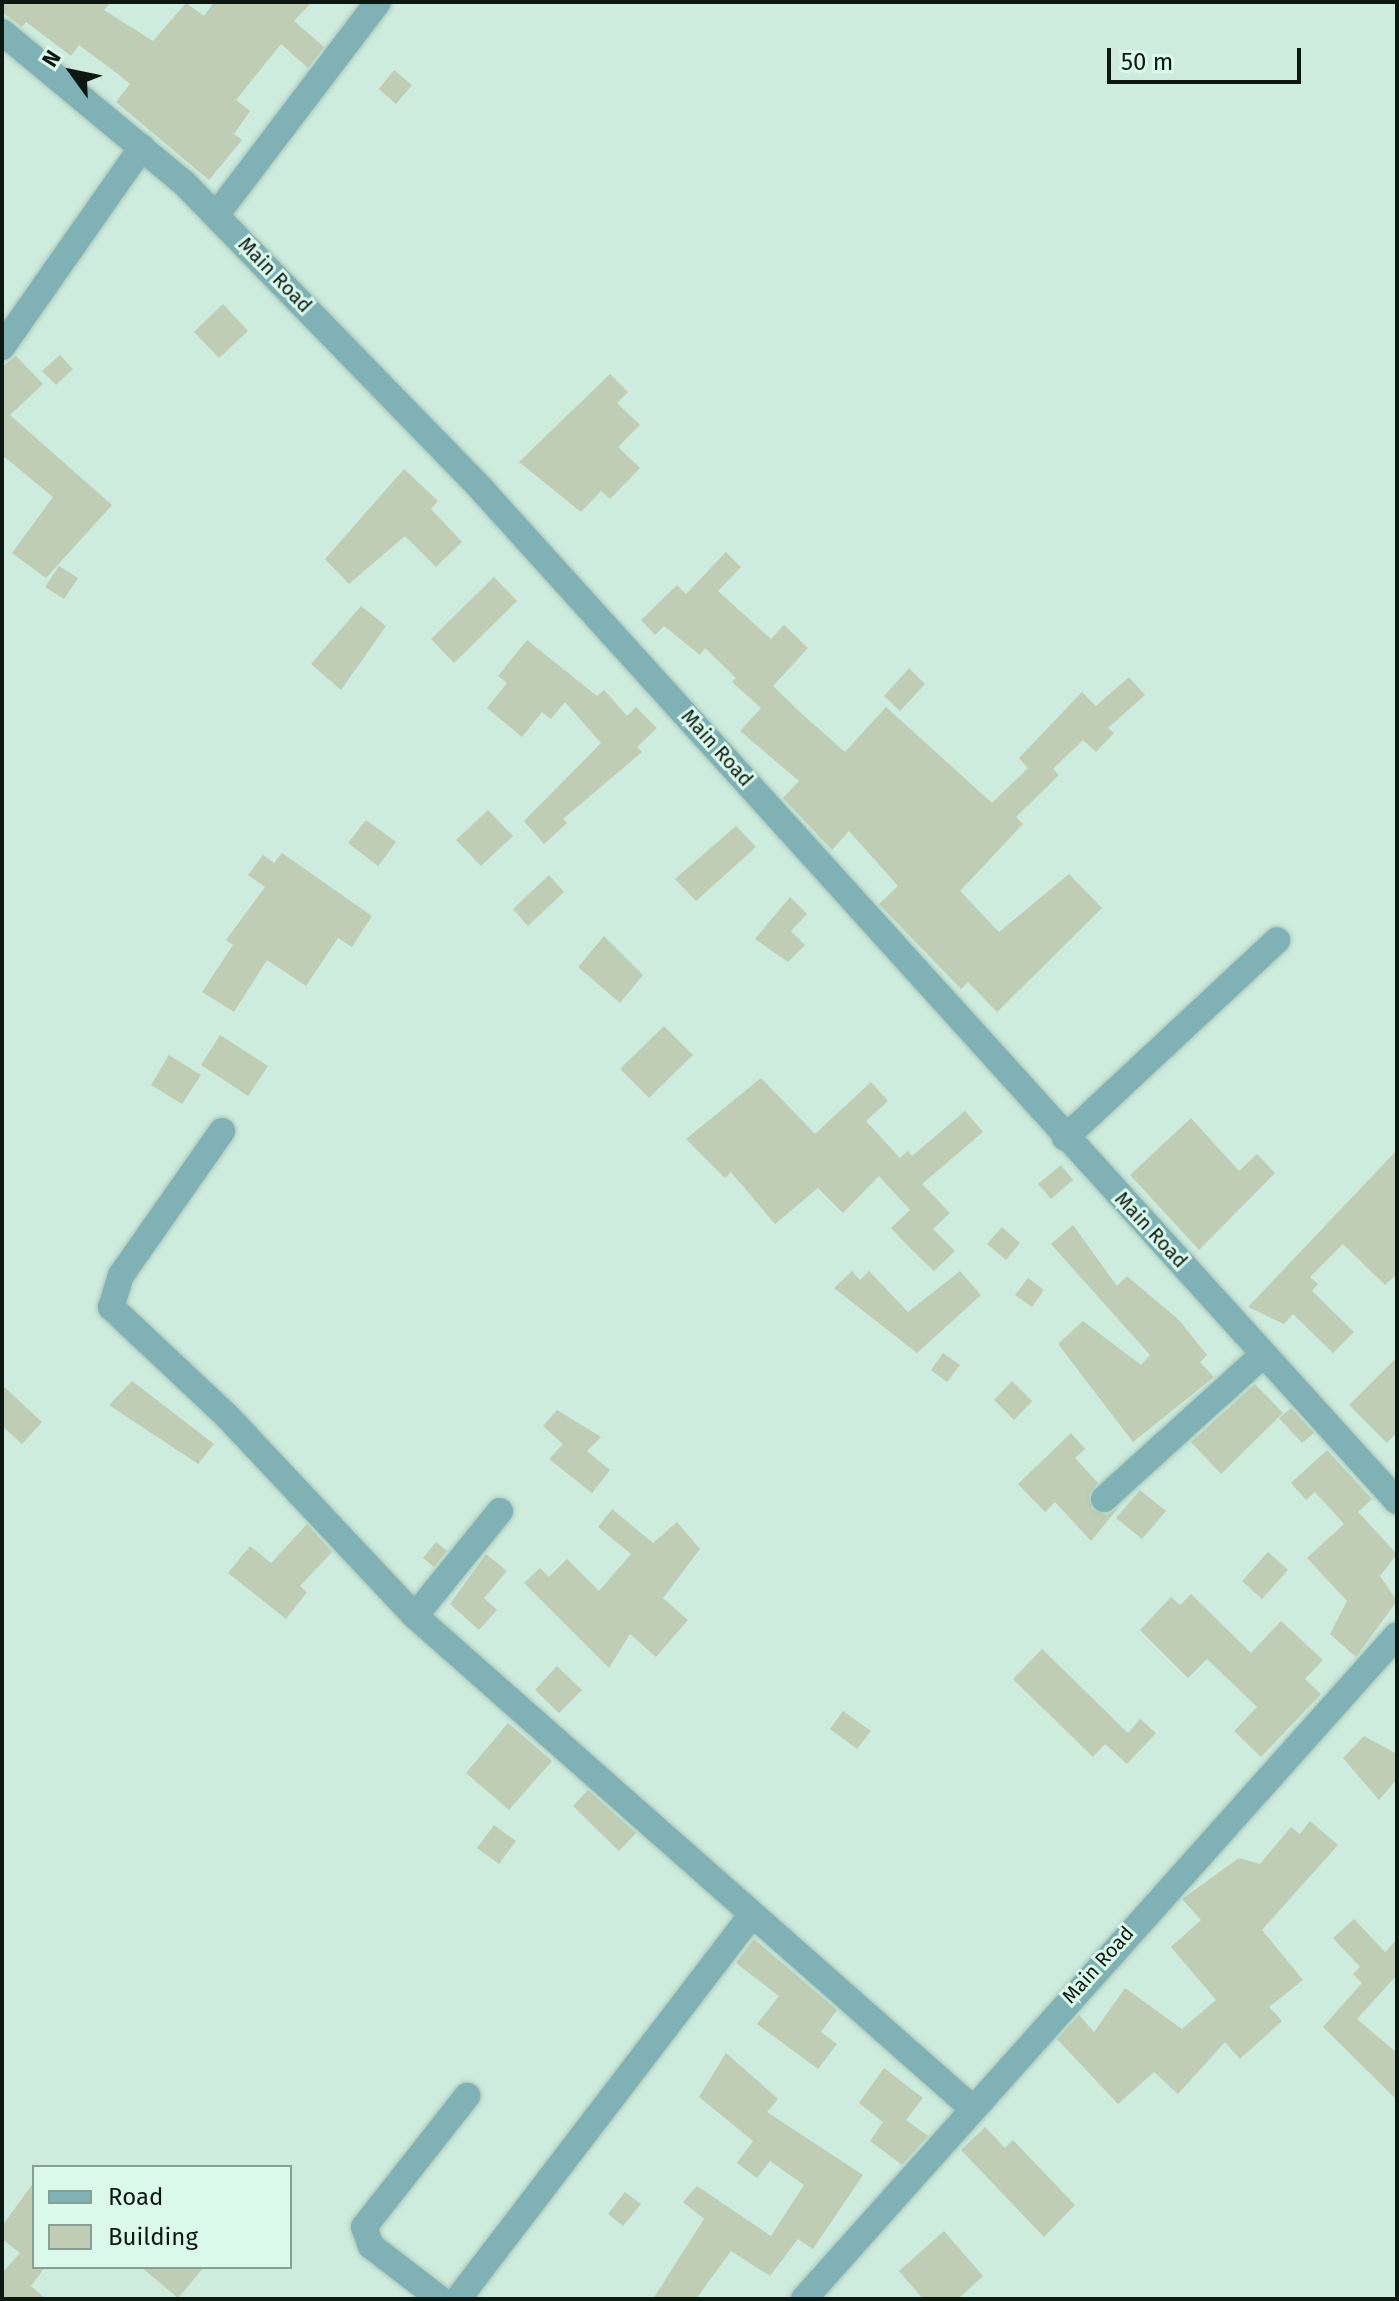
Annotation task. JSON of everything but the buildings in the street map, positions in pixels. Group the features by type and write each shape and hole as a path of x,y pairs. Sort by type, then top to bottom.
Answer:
{"street":[{"path":"217,214 378,2"},
{"name":"Main Road","path":"2,32 142,147 217,214 483,491 1065,1138 1397,1501"},
{"path":"2,347 142,147"},
{"path":"1065,1138 1277,940"},
{"path":"222,1131 121,1275 111,1307 226,1415 415,1616 972,2108"},
{"path":"1104,1499 1263,1355"},
{"path":"415,1616 500,1511"},
{"name":"Main Road","path":"804,2299 1397,1635"},
{"path":"458,2299 752,1914"},
{"path":"440,2299 371,2246 364,2227 467,2096"}]}
